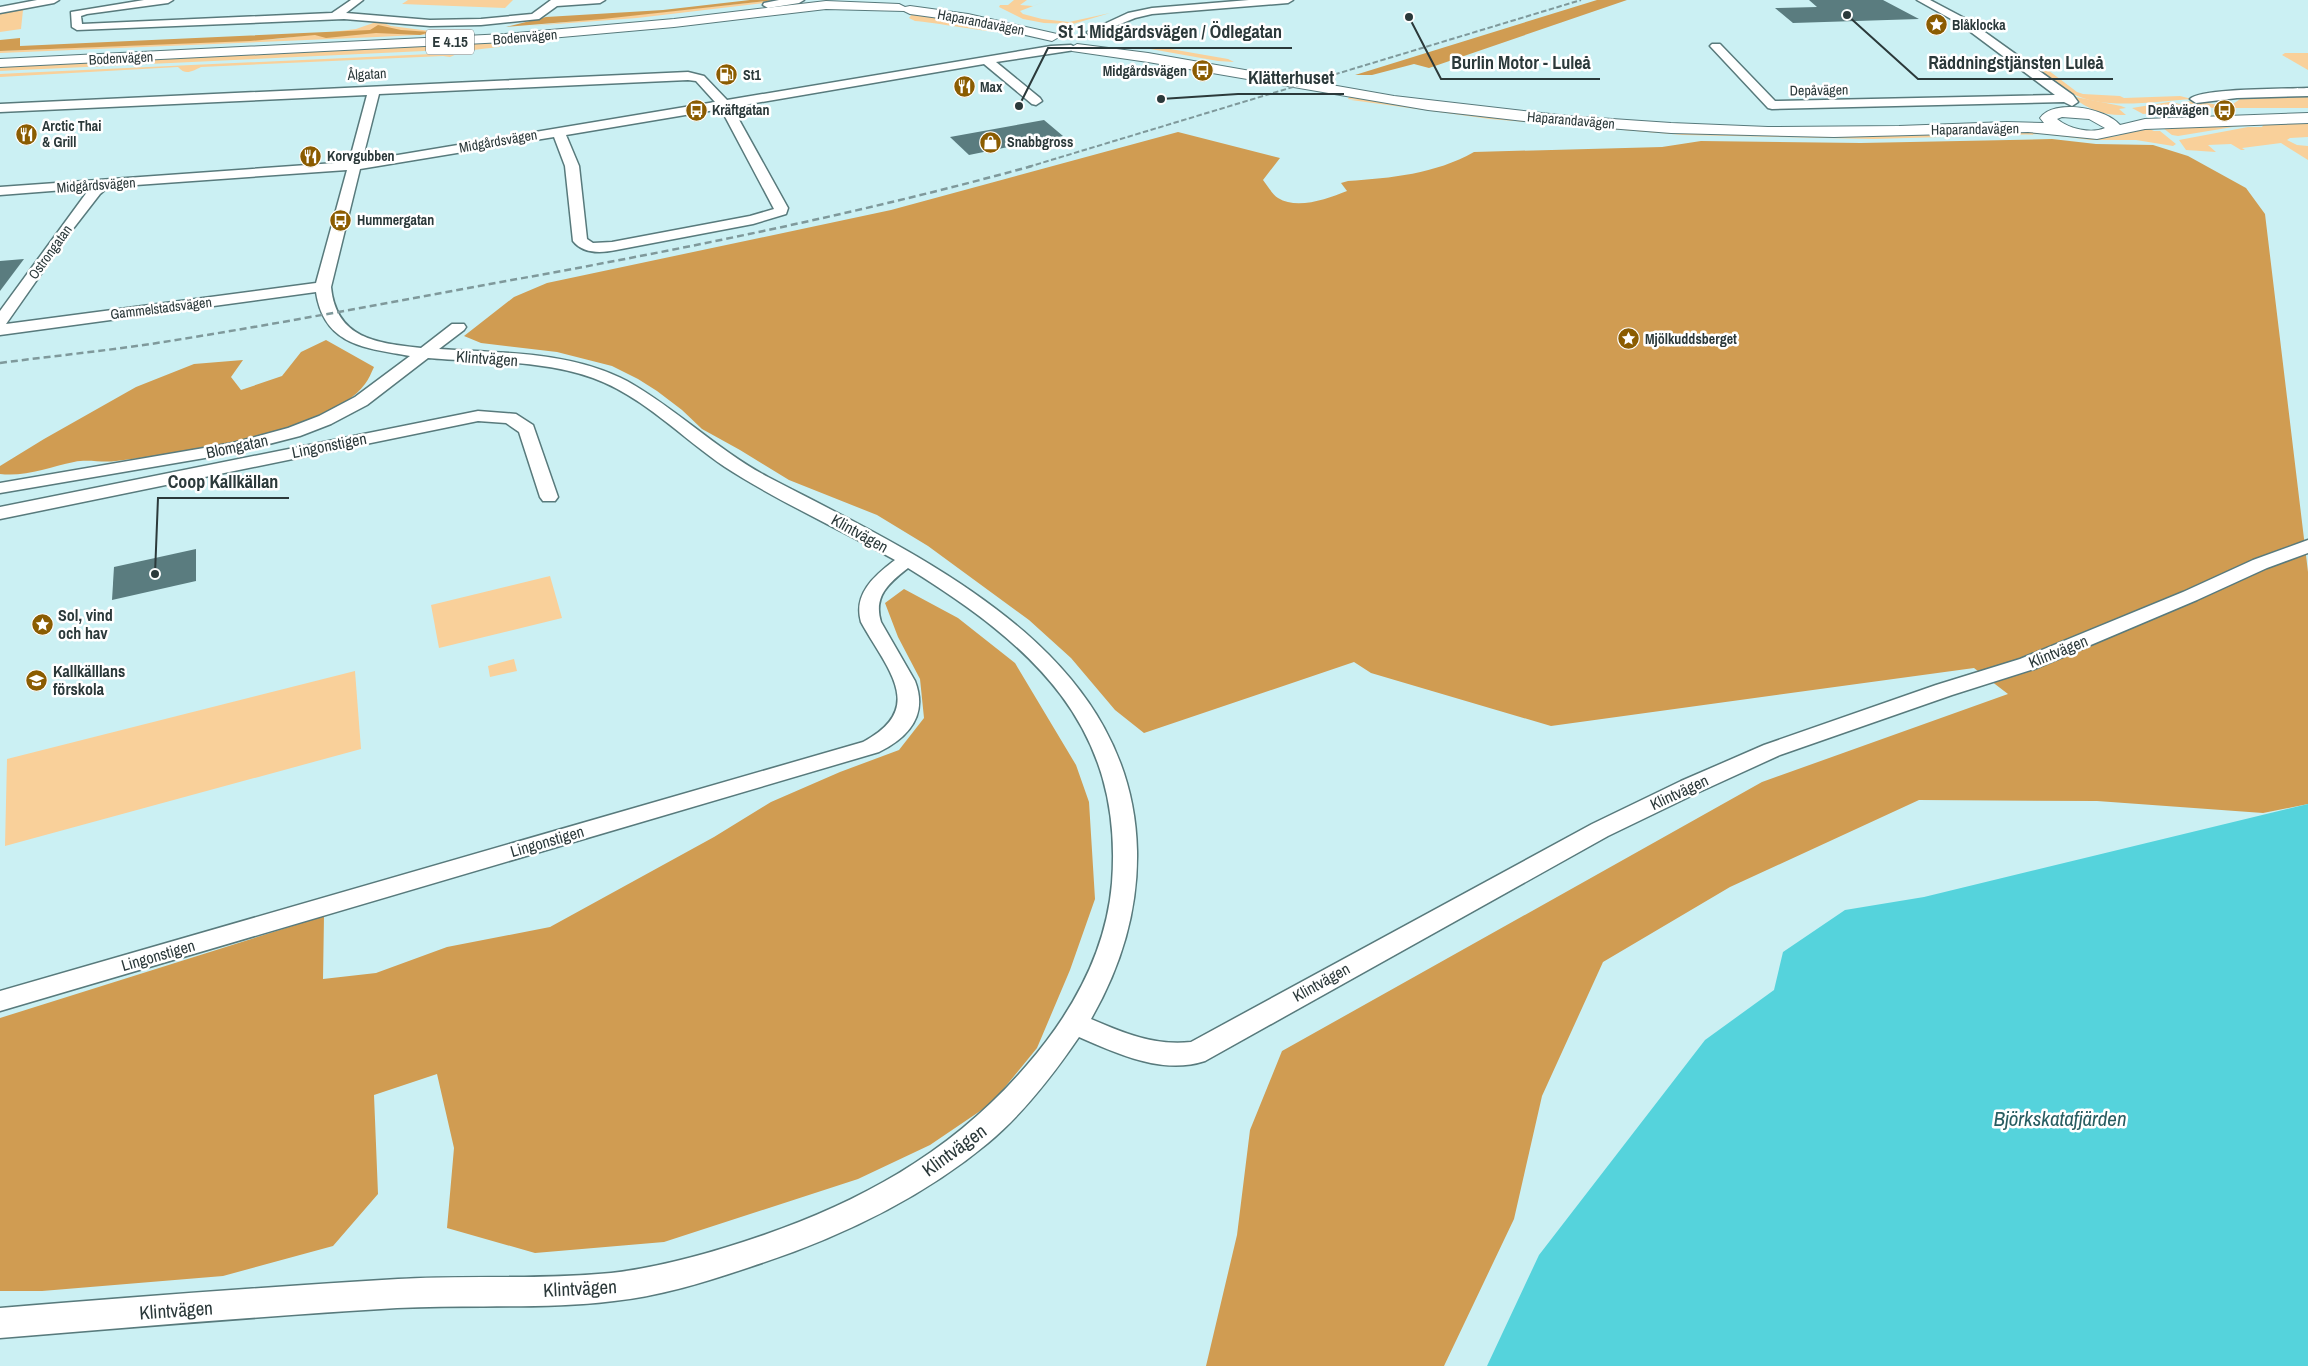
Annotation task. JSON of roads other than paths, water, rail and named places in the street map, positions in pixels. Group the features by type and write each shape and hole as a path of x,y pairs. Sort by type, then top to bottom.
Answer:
{"main road":[{"name":"Bodenvägen","path":"0,56 521,31 638,21 812,0"},
{"path":"874,0 905,9"},
{"name":"Bodenvägen","path":"0,63 505,38 655,25 826,5 905,9"},
{"name":"Haparandavägen","path":"905,9 946,9 977,6 988,13 1004,19 1122,47 1361,89 1497,107 1590,116 1794,125 2000,121 2057,113 2085,114"},
{"name":"Haparandavägen","path":"905,9 1072,34"},
{"path":"1072,34 1093,46 1074,48"},
{"name":"Haparandavägen","path":"1072,34 1057,45 1132,54 1361,96 1438,107 1572,121 1708,130 1803,132 2023,128 2069,131 2094,135 2110,132"},
{"path":"2085,114 2119,118 2308,111"},
{"path":"2057,113 2049,116 2049,121 2056,127 2069,131"},
{"path":"2085,114 2110,122 2114,128 2110,132"},
{"path":"2110,132 2145,124 2308,118"}],"street":[{"path":"0,10 54,0"},
{"path":"168,0 75,14 77,27 335,16 430,23 480,22 535,17 556,2 600,0"},
{"path":"335,16 358,0"},
{"path":"768,5 800,0"},
{"name":"Midgårdsvägen","path":"990,60 1146,12 1288,0"},
{"path":"1922,0 1964,22 2069,98 2085,114"},
{"name":"Depåvägen","path":"1716,46 1772,105 2069,98"},
{"name":"Midgårdsvägen","path":"0,192 354,166 1051,49 1074,48"},
{"path":"990,60 1036,101"},
{"name":"Ålgatan","path":"0,108 374,89 688,76 700,78 723,103"},
{"path":"323,287 374,89"},
{"path":"2196,100 2237,94 2308,92"},
{"path":"558,131 572,166 580,241 590,247 612,247 754,220 781,211 750,146 723,103"},
{"name":"Ostrongatan","path":"0,322 64,231 95,191 104,184"},
{"name":"Gammelstadsvägen","path":"0,330 323,287"},
{"name":"Klintvägen","path":"0,1323 404,1293 611,1287 701,1268 789,1241 839,1220 935,1168 984,1130 1032,1082 1074,1023 1104,972 1123,896 1124,839 1119,796 1110,763 1079,706 1050,667 1019,638 974,604 863,532 742,470 686,432 642,398 601,375 554,363 422,353 383,347 350,336 341,330 325,304 323,287"},
{"name":"Blomgatan","path":"0,488 226,449 294,432 325,420 360,400 458,327"},
{"name":"Lingonstigen","path":"0,513 430,424 486,416 510,418 527,429 549,497"},
{"name":"Klintvägen","path":"1074,1023 1120,1043 1151,1052 1184,1055 1194,1053 1583,840 1689,787 1772,750 1944,690 2027,664 2190,596 2260,564 2308,546"},
{"name":"Lingonstigen","path":"0,1001 872,747 884,741 900,726 907,712 910,698 904,683 867,615 868,605 871,594 876,587 907,560"}],"water":[{"name":"Björkskatafjärden","path":"2308,804 2308,1366 1487,1366 1539,1255 1705,1040 1774,990 1783,952 1845,910 1924,897"}],"railway":[{"path":"1028,167 1581,0"},
{"path":"0,363 118,349 200,336 635,257 901,200 1032,166"}],"place":[{"name":"Räddningstjänsten Luleå","path":"1847,15"},
{"name":"Burlin Motor - Luleå","path":"1409,17"},
{"name":"Blåklocka","path":"1936,25"},
{"name":"Midgårdsvägen","path":"1203,71"},
{"name":"St1","path":"727,75"},
{"name":"Max","path":"964,87"},
{"name":"Klätterhuset","path":"1161,99"},
{"name":"St 1 Midgårdsvägen / Ödlegatan","path":"1019,106"},
{"name":"Kräftgatan","path":"696,110"},
{"name":"Depåvägen","path":"2225,110"},
{"name":"Arctic Thai & Grill","path":"26,134"},
{"name":"Snabbgross","path":"991,142"},
{"name":"Korvgubben","path":"311,156"},
{"name":"Hummergatan","path":"341,220"},
{"name":"Mjölkuddsberget","path":"1629,339"},
{"name":"Coop Kallkällan","path":"155,574"},
{"name":"Sol, vind och hav","path":"42,624"},
{"name":"Kallkälllans förskola","path":"37,680"}]}
